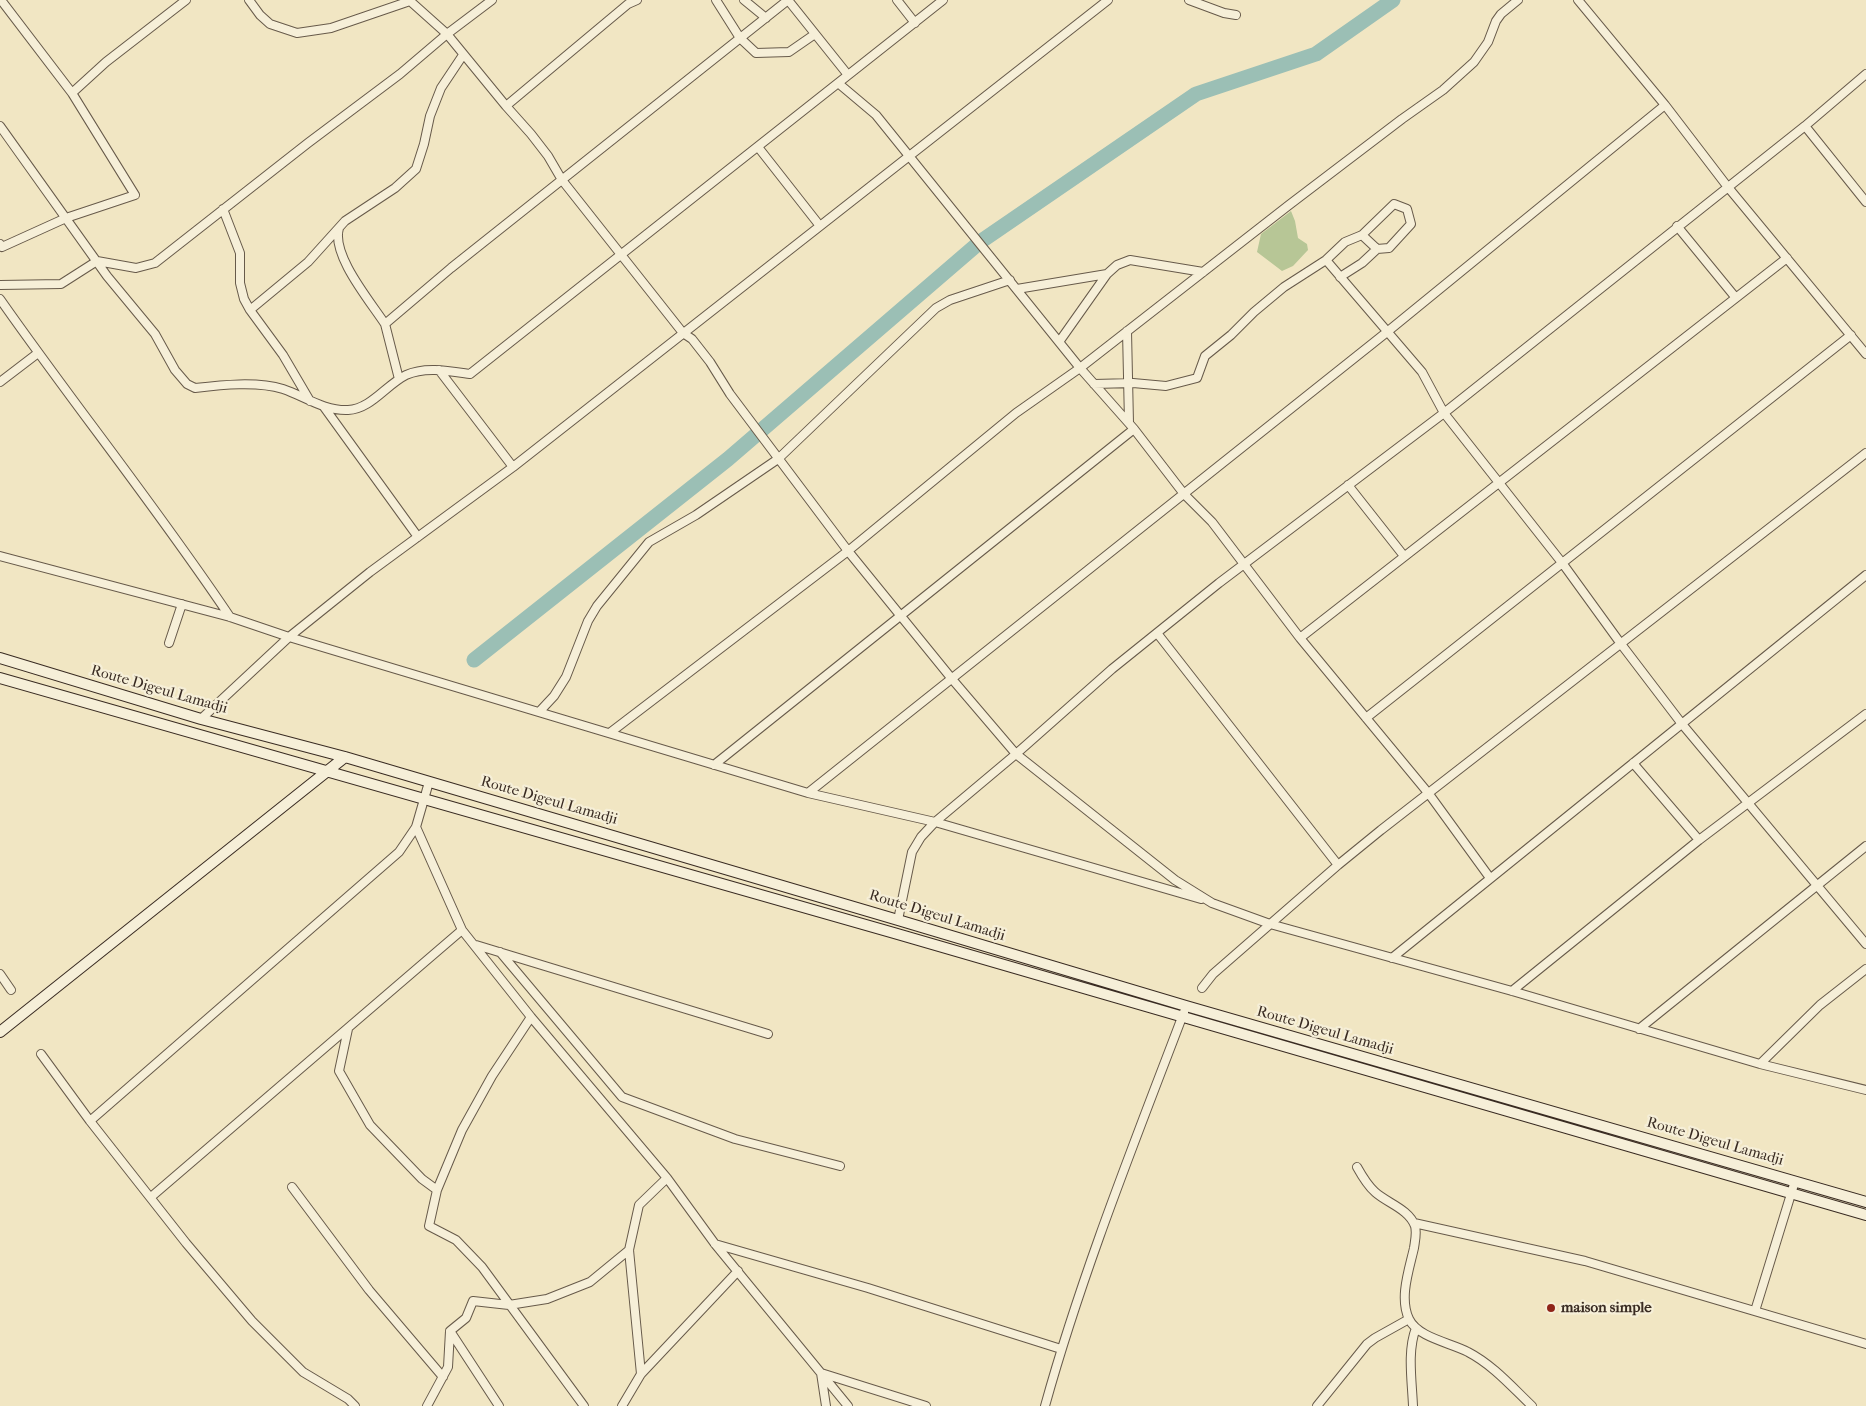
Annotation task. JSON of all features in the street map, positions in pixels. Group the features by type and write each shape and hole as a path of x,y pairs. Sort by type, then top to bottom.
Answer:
{"main road":[{"name":"Route Digeul Lamadji","path":"0,658 202,719 345,757 1186,1006 1866,1202"},
{"name":"Route Digeul Lamadji","path":"0,678 1866,1215"},
{"path":"0,1032 345,757"}],"street":[{"path":"0,244 2,247 66,218 134,195 72,94 1,0"},
{"path":"72,94 106,62 186,0"},
{"path":"249,0 270,24 297,33 331,28 409,1 447,34 506,106 532,134 562,180 683,333 692,340 710,362 730,394 848,550 952,679 1016,754 1175,880 1212,903"},
{"path":"0,285 61,284 97,261 136,268 155,262 400,74 447,34 492,0"},
{"path":"506,106 628,4 637,0"},
{"path":"716,0 740,38 756,52 789,52 815,34"},
{"path":"744,0 766,18"},
{"path":"385,324 788,0 848,75"},
{"path":"897,0 915,23"},
{"path":"0,126 107,276 155,334 174,370 187,384 195,388 249,384 282,389 324,407 348,410 361,407 407,374 439,370 470,374 943,0"},
{"path":"202,719 289,637 418,537 513,467 1108,0"},
{"path":"1188,0 1224,13 1236,15"},
{"path":"612,732 848,550 1002,424 1080,368 1454,81 1481,54 1501,14 1518,0"},
{"path":"1578,0 1665,105 1727,186 1866,354"},
{"path":"250,310 308,262 345,221 395,188 416,169 423,150 430,116 441,88 463,55"},
{"path":"898,920 912,852 921,837 935,822 1016,754 1112,669 1244,563 1444,413 1727,186 1805,126 1866,74"},
{"path":"838,83 876,115 1080,368 1132,426 1184,494 1212,522 1300,638 1429,794 1490,878"},
{"path":"808,793 1387,332 1665,105"},
{"path":"1805,126 1866,202"},
{"path":"758,147 820,226"},
{"path":"1094,384 1166,386 1197,378 1205,356 1231,336 1254,312 1284,287 1326,260 1345,242 1362,235 1394,204 1407,209 1412,224 1389,248 1377,249 1362,263 1340,277"},
{"path":"223,209 240,253 240,283 244,299 283,355 310,401"},
{"path":"1677,226 1736,298"},
{"path":"339,228 339,244 346,265 385,324 399,380"},
{"path":"1362,235 1377,249"},
{"path":"1300,638 1787,258"},
{"path":"1059,342 1107,274 1117,265 1130,260 1203,272"},
{"path":"1326,260 1422,372 1444,413 1563,564 1682,724 1866,944"},
{"path":"1017,289 1107,274"},
{"path":"540,711 554,696 566,678 588,621 597,606 649,542 696,515 778,458 936,308 950,300 1010,280"},
{"path":"0,299 109,450 160,514 230,616"},
{"path":"1127,331 1132,426"},
{"path":"1366,718 1851,335"},
{"path":"0,382 38,353"},
{"path":"439,370 513,467"},
{"path":"324,407 418,537"},
{"path":"714,765 1132,426"},
{"path":"1202,988 1213,974 1338,865 1866,453"},
{"path":"1348,485 1404,556"},
{"path":"0,556 230,616 289,637 612,732 808,793 935,822 1212,903 1270,924 1512,991 1760,1064 1866,1090"},
{"path":"1392,958 1866,575"},
{"path":"169,643 182,604"},
{"path":"1157,633 1338,865"},
{"path":"1512,991 1699,840 1866,714"},
{"path":"1634,763 1699,840"},
{"path":"90,1121 399,852 416,827 429,782"},
{"path":"416,827 462,930 476,945 531,1017 667,1178 715,1244 848,1406"},
{"path":"1639,1028 1866,846"},
{"path":"151,1197 462,930"},
{"path":"476,945 768,1034"},
{"path":"500,952 622,1097 735,1138 840,1166"},
{"path":"1760,1064 1820,1005 1866,969"},
{"path":"0,974 11,990"},
{"path":"1045,1406 1061,1349 1139,1130 1186,1006"},
{"path":"531,1017 492,1076 462,1130 437,1190 429,1226 456,1240 482,1267 584,1406"},
{"path":"348,1028 339,1071 370,1124 422,1179 437,1190"},
{"path":"41,1054 90,1121 186,1243 252,1321 303,1372 356,1406"},
{"path":"1357,1167 1365,1181 1375,1192 1407,1214 1414,1223 1416,1230 1415,1242 1404,1290 1409,1319 1416,1328 1427,1335 1468,1352 1493,1369 1532,1406"},
{"path":"641,1374 629,1250 639,1205 667,1178"},
{"path":"1755,1311 1794,1180"},
{"path":"292,1187 369,1290 443,1378"},
{"path":"1414,1223 1585,1260 1866,1344"},
{"path":"715,1244 868,1288 1061,1349"},
{"path":"427,1406 448,1367 450,1331 466,1318 473,1301 509,1305 547,1300 590,1282 629,1250"},
{"path":"622,1406 641,1374 738,1271"},
{"path":"1317,1406 1366,1344 1409,1319"},
{"path":"1413,1406 1412,1347 1416,1328"},
{"path":"450,1331 499,1406"},
{"path":"821,1373 826,1406"},
{"path":"821,1373 926,1406"}],"green space":[{"path":"1291,211 1298,238 1307,244 1308,250 1293,266 1282,271 1257,252 1261,234"}],"waterway":[{"path":"474,660 728,459 980,242 1196,94 1316,54 1393,0"}],"place":[{"name":"maison simple","path":"1551,1308"}]}
